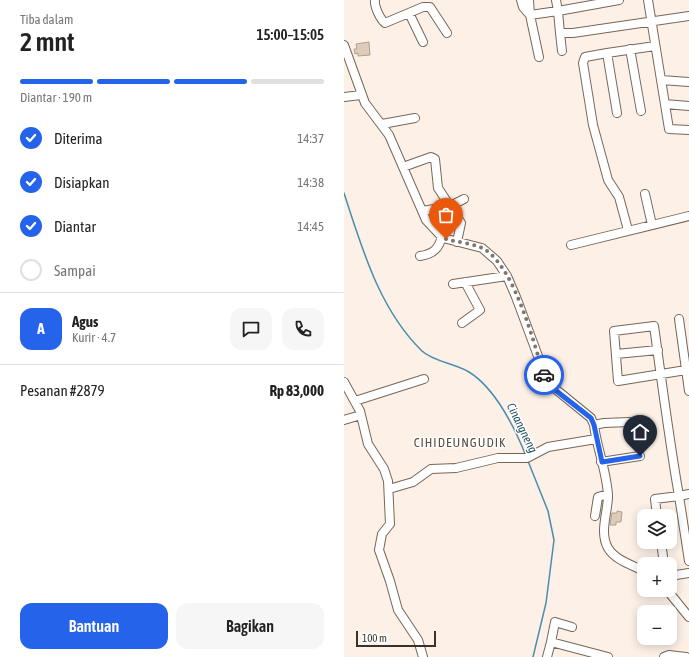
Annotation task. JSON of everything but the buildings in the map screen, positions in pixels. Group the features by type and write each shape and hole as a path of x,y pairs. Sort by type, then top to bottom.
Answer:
{"street":[{"path":"375,0 375,4 384,22 389,22 423,7 430,7 447,33"},
{"path":"521,0 523,7 530,15"},
{"path":"529,0 530,15 539,57"},
{"path":"556,0 562,51"},
{"path":"530,15 558,11 583,3 619,0"},
{"path":"648,0 669,128 689,130"},
{"path":"409,13 423,42"},
{"path":"560,33 573,33 689,16"},
{"path":"344,45 361,95 368,109 382,124 392,140 426,220 446,239 484,249 497,261 508,276 525,318 548,383 590,417 594,425 608,494 604,538 608,548 619,558 637,567"},
{"path":"628,230 620,197 608,180 593,124 583,63 585,57 656,46"},
{"path":"630,50 641,111"},
{"path":"607,53 617,114"},
{"path":"661,80 689,82"},
{"path":"344,97 361,95"},
{"path":"665,104 689,106"},
{"path":"382,124 415,118"},
{"path":"403,167 434,157 438,174 438,188 461,223 457,242"},
{"path":"645,194 652,225"},
{"path":"423,211 450,206 464,199"},
{"path":"571,245 689,216"},
{"path":"420,256 428,254 436,249 442,236"},
{"path":"453,284 508,276"},
{"path":"462,323 477,314 480,310 465,282"},
{"path":"679,319 688,370 689,391"},
{"path":"688,370 661,374 618,381 614,331 654,326 658,350 661,374 689,561"},
{"path":"616,354 658,350"},
{"path":"355,401 424,379"},
{"path":"344,382 355,401 361,416 367,441 384,469 389,488 390,524 382,534 379,549 390,580 398,610 418,640 423,657"},
{"path":"344,420 361,416"},
{"path":"594,425 629,422"},
{"path":"389,488 413,482 431,469 456,468 498,458 519,458 531,456 548,447 596,439"},
{"path":"602,462 640,456"},
{"path":"595,516 598,497 608,494"},
{"path":"656,509 655,499 689,494"},
{"path":"677,575 689,573"},
{"path":"673,597 689,617"},
{"path":"547,657 554,622 572,627"},
{"path":"550,642 608,657"},
{"path":"664,657 669,655 686,657"}],"waterway":[{"name":"Cinangneng","path":"344,193 365,256 383,297 394,316 422,351 438,360 464,369 478,379 487,388 496,398 510,421 526,456"},
{"name":"Cinangneng","path":"528,461 548,511 554,540 546,603 533,657"}],"way so far":[{"path":"446,239 484,249 504,270 508,276 525,318 544,375"}],"district":[{"name":"CIHIDEUNGUDIK","path":"460,442"}],"route":[{"path":"544,375 550,386 591,418 594,425 598,451 602,462 640,456"}]}
